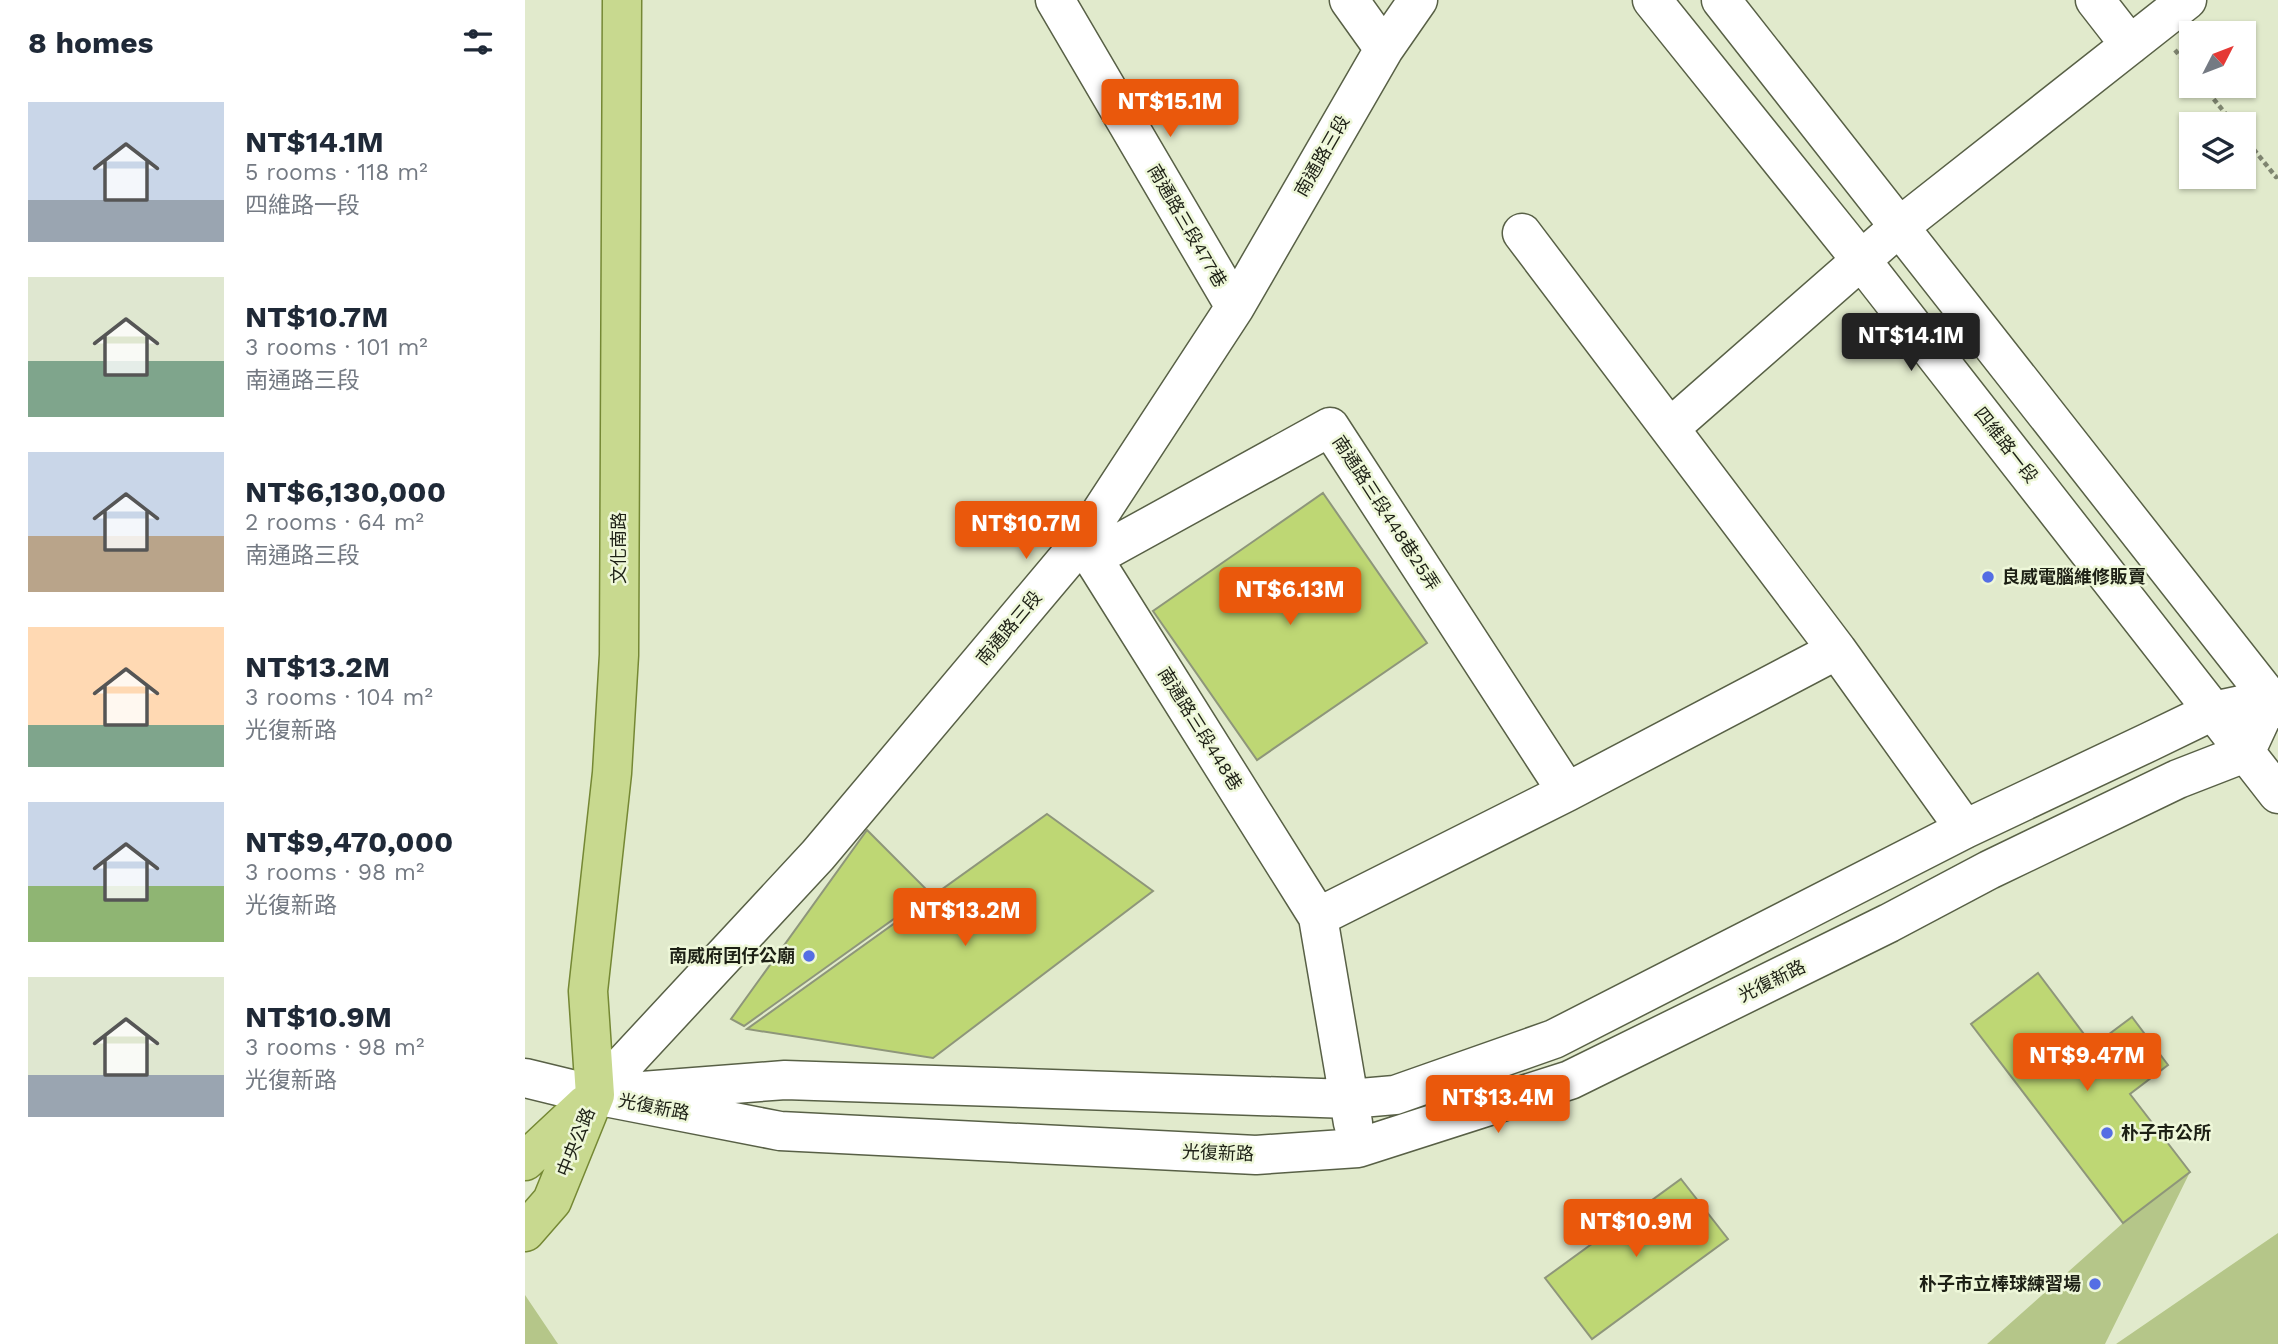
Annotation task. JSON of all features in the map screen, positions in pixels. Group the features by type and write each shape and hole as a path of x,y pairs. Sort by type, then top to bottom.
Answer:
{"main road":[{"name":"文化南路","path":"595,1095 588,991 612,773 618,655 622,0"},
{"name":"中央公路","path":"525,1161 595,1095"},
{"name":"中央公路","path":"525,1232 552,1201 595,1095"}],"street":[{"name":"南通路三段477巷","path":"1055,0 1235,307"},
{"path":"1349,0 1384,49"},
{"name":"南通路三段","path":"595,1095 818,855 1087,550 1235,307 1384,49 1418,0"},
{"name":"四維路一段","path":"1652,0 1861,260 2278,794"},
{"path":"1721,0 2275,702 2245,753"},
{"path":"2095,0 2130,45"},
{"path":"1671,427 1899,227 2187,0"},
{"path":"1522,233 1837,650 1965,829"},
{"name":"南通路三段448巷25弄","path":"1087,550 1330,427 1567,792"},
{"name":"南通路三段448巷","path":"1087,550 1318,917"},
{"path":"1358,1148 1318,917 1567,792 1837,650"},
{"name":"光復新路","path":"595,1095 785,1080 1349,1099 1395,1095 1553,1039 1965,829 2213,711 2275,702"},
{"name":"光復新路","path":"595,1095 780,1131 1257,1155 1358,1148 1570,1080 1889,923 2002,864 2178,779 2245,753"},
{"path":"1553,1039 1570,1080"},
{"path":"525,1079 595,1095"}],"path":[{"path":"2213,98 2224,112"},
{"path":"2256,152 2277,178"}],"green space":[{"name":"朴子市立棒球練習場","path":"2190,1172 2105,1344 1987,1344 2123,1223"},
{"path":"2278,1233 2278,1344 2116,1344"},
{"path":"525,1295 558,1344 525,1344"}],"building":[{"path":"1323,493 1427,643 1257,760 1153,611"},
{"path":"1047,814 1153,891 933,1058 747,1029"},
{"name":"南威府囝仔公廟","path":"867,830 930,893 744,1026 731,1019"},
{"name":"朴子市公所","path":"2038,973 2093,1046 2132,1017 2168,1065 2130,1094 2190,1172 2123,1223 1971,1024"},
{"path":"1681,1179 1728,1239 1592,1339 1545,1278"}],"place":[{"name":"良威電腦維修販賣","path":"1988,577"},
{"name":"南威府囝仔公廟","path":"809,956"},
{"name":"朴子市公所","path":"2107,1133"},
{"name":"朴子市立棒球練習場","path":"2095,1284"}]}
